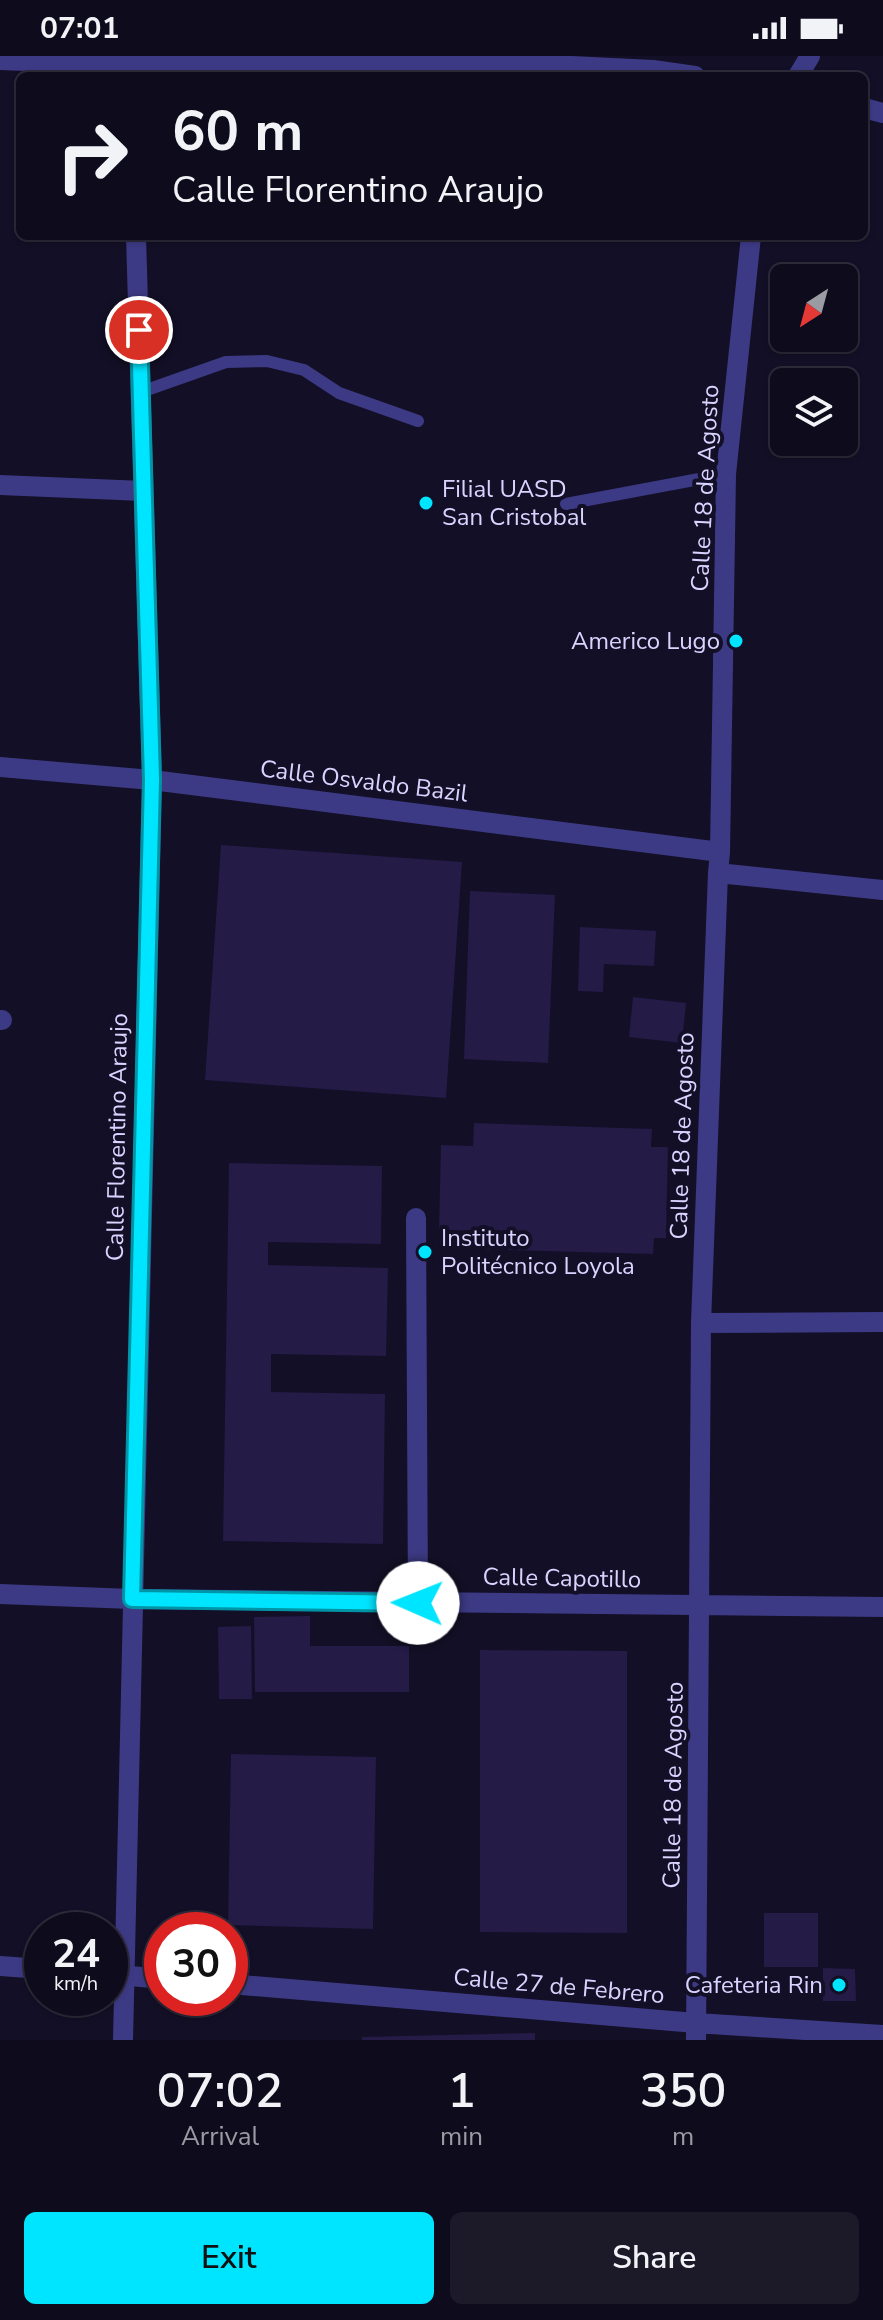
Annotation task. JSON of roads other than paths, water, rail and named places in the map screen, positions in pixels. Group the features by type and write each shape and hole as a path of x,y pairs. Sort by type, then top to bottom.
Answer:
{"street":[{"path":"0,60 131,66 449,58 667,72"},
{"name":"Calle Florentino Araujo","path":"120,1912 132,1599 152,780 136,240"},
{"name":"Calle 18 de Agosto","path":"696,2032 701,1323 720,852 726,474 751,240"},
{"path":"0,485 143,491"},
{"name":"Calle Osvaldo Bazil","path":"0,767 152,780 720,852"},
{"path":"718,873 883,890"},
{"path":"416,1218 418,1603"},
{"path":"701,1323 883,1322"},
{"name":"Calle Capotillo","path":"0,1594 132,1599 883,1607"},
{"path":"0,1966 24,1968"},
{"name":"Calle 27 de Febrero","path":"248,1986 696,2032 883,2035"},
{"name":"Calle Florentino Araujo","path":"121,2016 123,2040"}],"lane":[{"path":"141,392 226,362 267,361 304,370 339,393 418,421"},
{"path":"566,504 726,474"}],"place":[{"name":"Filial UASD San Cristobal","path":"426,503"},
{"name":"Americo Lugo","path":"736,641"},
{"name":"Instituto Politécnico Loyola","path":"425,1252"},
{"name":"Cafeteria Rin","path":"839,1985"}]}
